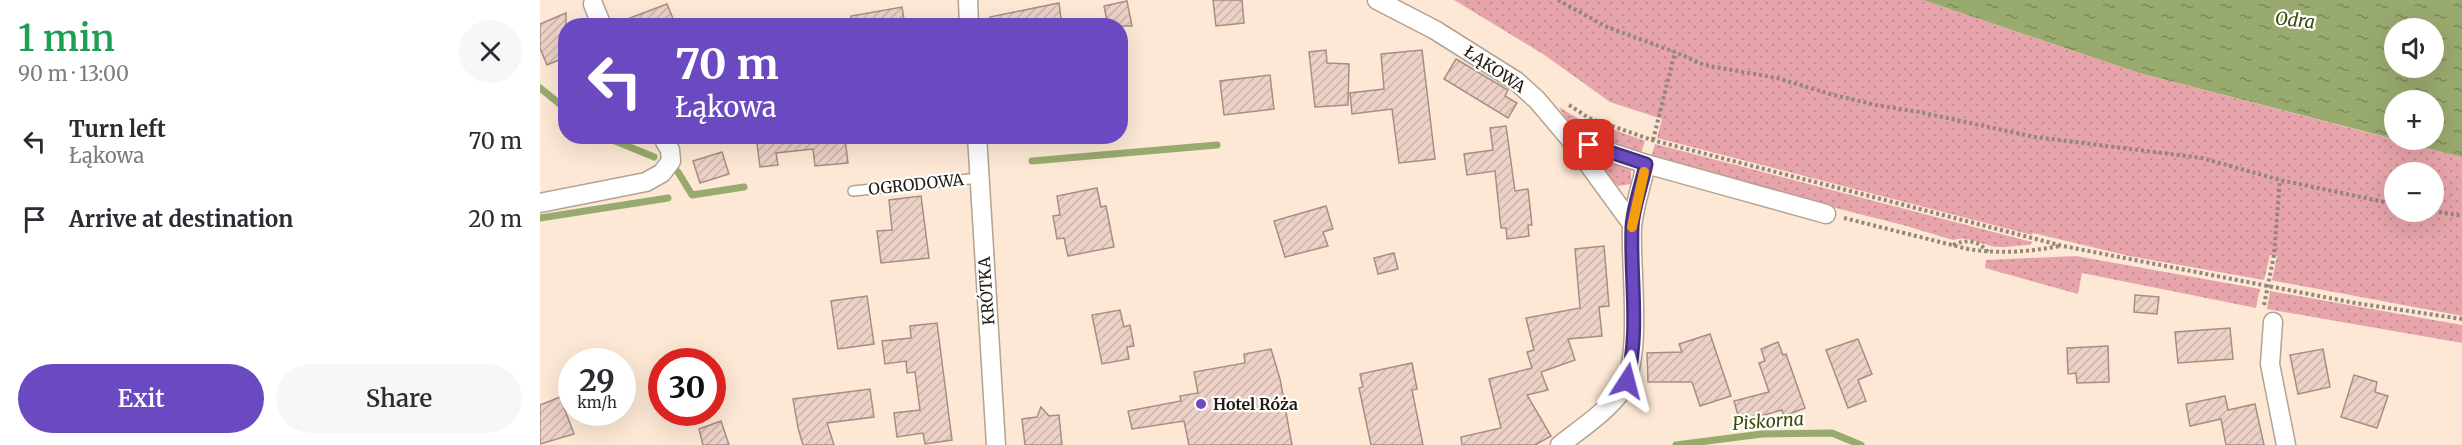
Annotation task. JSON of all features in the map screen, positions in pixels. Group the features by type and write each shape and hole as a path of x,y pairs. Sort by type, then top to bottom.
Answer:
{"street":[{"path":"968,0 969,18"},
{"name":"ŁĄKOWA","path":"1377,0 1435,30 1516,81 1537,100 1570,139 1632,224"},
{"path":"593,4 599,18"},
{"path":"1570,139 1646,164 1826,214"},
{"path":"540,203 646,182 662,174 671,161 670,150 667,144"},
{"name":"KRÓTKA","path":"977,144 996,445"},
{"path":"1560,445 1609,405 1627,381 1631,365 1634,315 1632,224 1646,164"},
{"path":"2273,322 2270,364 2286,445"}],"lane":[{"name":"OGRODOWA","path":"853,191 979,178"}],"path":[{"path":"1558,0 1607,27 1704,65 1776,78 1876,105 2035,137 2202,158 2280,180 2384,202"},
{"path":"1652,140 1675,52"},
{"path":"1569,105 1589,118 1652,140 2063,246 2267,286 2462,319"},
{"path":"2267,286 2274,255 2280,180"},
{"path":"2444,213 2462,216"},
{"path":"1826,214 1989,252 2030,252 2063,246"},
{"path":"1953,245 1962,241 1971,241 1982,244 1989,252"}],"shaded area":[{"path":"1454,0 1923,0 2139,73 2384,137 2384,150 2435,150 2462,157 2462,316 2275,281 2272,280 2277,256 2270,255 2264,280 2129,256 2033,233 2032,235 1657,138 1662,119 1610,102 1543,54"},
{"path":"1559,107 1584,122 1587,120 1645,141 1640,156 1578,132 1568,123"},
{"path":"1655,144 2032,242 2030,245 2000,247 1967,239 1953,240 1903,225 1650,161"},
{"path":"1586,150 1628,165 1631,170 1631,184 1618,186 1596,165"},
{"path":"2076,256 2260,289 2256,308 2082,273 2078,294 1985,268 1986,260"},
{"path":"2270,291 2462,325 2462,343 2267,309"}],"water":[{"name":"Odra","path":"1923,0 2462,0 2462,157 2434,150 2444,150 2444,90 2384,90 2384,136 2139,73"}],"building":[{"path":"1213,0 1242,0 1244,23 1216,26"},
{"path":"1127,1 1132,26 1128,26 1128,18 1106,18 1104,6"},
{"path":"1059,3 1061,18 990,18"},
{"path":"667,4 673,18 630,18"},
{"path":"902,7 904,18 851,18 851,16"},
{"path":"566,13 566,18 558,18 558,60 547,65 540,48 540,24"},
{"path":"1326,50 1327,63 1349,64 1348,105 1315,107 1309,52"},
{"path":"1422,50 1435,159 1399,163 1392,109 1352,114 1350,93 1384,89 1381,54"},
{"path":"1456,59 1508,90 1505,96 1517,103 1508,118 1444,79"},
{"path":"1270,75 1274,109 1224,115 1220,81"},
{"path":"1506,126 1515,191 1528,189 1532,225 1528,225 1529,236 1507,239 1506,228 1501,228 1495,171 1467,175 1464,154 1493,150 1490,128"},
{"path":"757,144 846,144 848,163 815,166 813,149 776,153 778,165 760,167"},
{"path":"722,152 729,174 700,183 693,161"},
{"path":"1097,188 1101,207 1106,206 1114,247 1068,256 1064,238 1057,239 1053,216 1060,215 1057,196"},
{"path":"921,196 929,258 881,263 877,231 892,230 889,200"},
{"path":"1326,206 1333,229 1323,232 1328,246 1285,257 1274,221"},
{"path":"1604,246 1609,306 1599,307 1602,336 1568,339 1575,360 1541,372 1548,390 1527,395 1551,436 1535,445 1462,445 1461,437 1501,428 1489,379 1532,368 1527,352 1534,350 1526,318 1580,308 1575,249"},
{"path":"1394,253 1398,269 1378,274 1374,258"},
{"path":"2135,295 2159,297 2157,314 2134,312"},
{"path":"867,296 874,344 838,349 831,301"},
{"path":"1120,310 1124,327 1130,325 1134,346 1127,347 1129,359 1102,364 1092,315"},
{"path":"937,323 952,440 925,444 923,433 897,437 894,413 920,410 915,372 907,373 906,361 885,364 882,341 911,338 910,326"},
{"path":"2230,328 2233,359 2178,363 2175,332"},
{"path":"1710,334 1731,396 1700,406 1692,382 1648,382 1647,353 1682,352 1679,344"},
{"path":"1858,339 1872,374 1858,380 1866,401 1848,408 1826,350"},
{"path":"1778,342 1783,355 1786,354 1805,408 1784,416 1782,410 1740,422 1734,401 1769,392 1759,363 1765,361 1761,349"},
{"path":"2108,346 2109,382 2077,383 2076,373 2068,374 2067,348"},
{"name":"Hotel Róża","path":"1271,349 1280,379 1292,445 1189,445 1184,421 1132,429 1128,411 1181,401 1180,396 1198,393 1194,372 1245,363 1244,354"},
{"path":"2323,349 2330,387 2298,394 2290,355"},
{"path":"1412,363 1417,389 1412,390 1423,445 1371,445 1359,388 1363,387 1360,374"},
{"path":"2354,375 2377,382 2375,392 2388,396 2377,428 2341,417"},
{"path":"870,389 874,417 827,423 834,445 803,445 793,399"},
{"path":"2225,396 2228,410 2255,404 2264,445 2226,445 2221,419 2190,426 2186,404"},
{"path":"558,398 558,426 571,426 574,434 540,444 540,405"},
{"path":"1041,407 1049,416 1059,415 1062,445 1025,445 1022,419 1037,417"},
{"path":"707,426 723,426 729,445 703,445 699,429"}],"waterway":[{"name":"Piskorna","path":"540,88 558,103"},
{"name":"Piskorna","path":"622,144 654,157"},
{"name":"Piskorna","path":"1032,161 1217,145"},
{"name":"Piskorna","path":"678,172 692,195 744,187"},
{"path":"540,218 668,198"},
{"name":"Piskorna","path":"1676,445 1762,434 1832,433 1861,445"}],"slow traffic":[{"path":"1632,227 1644,172"}],"place":[{"name":"Hotel Róża","path":"1201,404"}],"route":[{"path":"1589,145 1646,164 1632,224 1634,315 1631,365 1627,381"}]}
